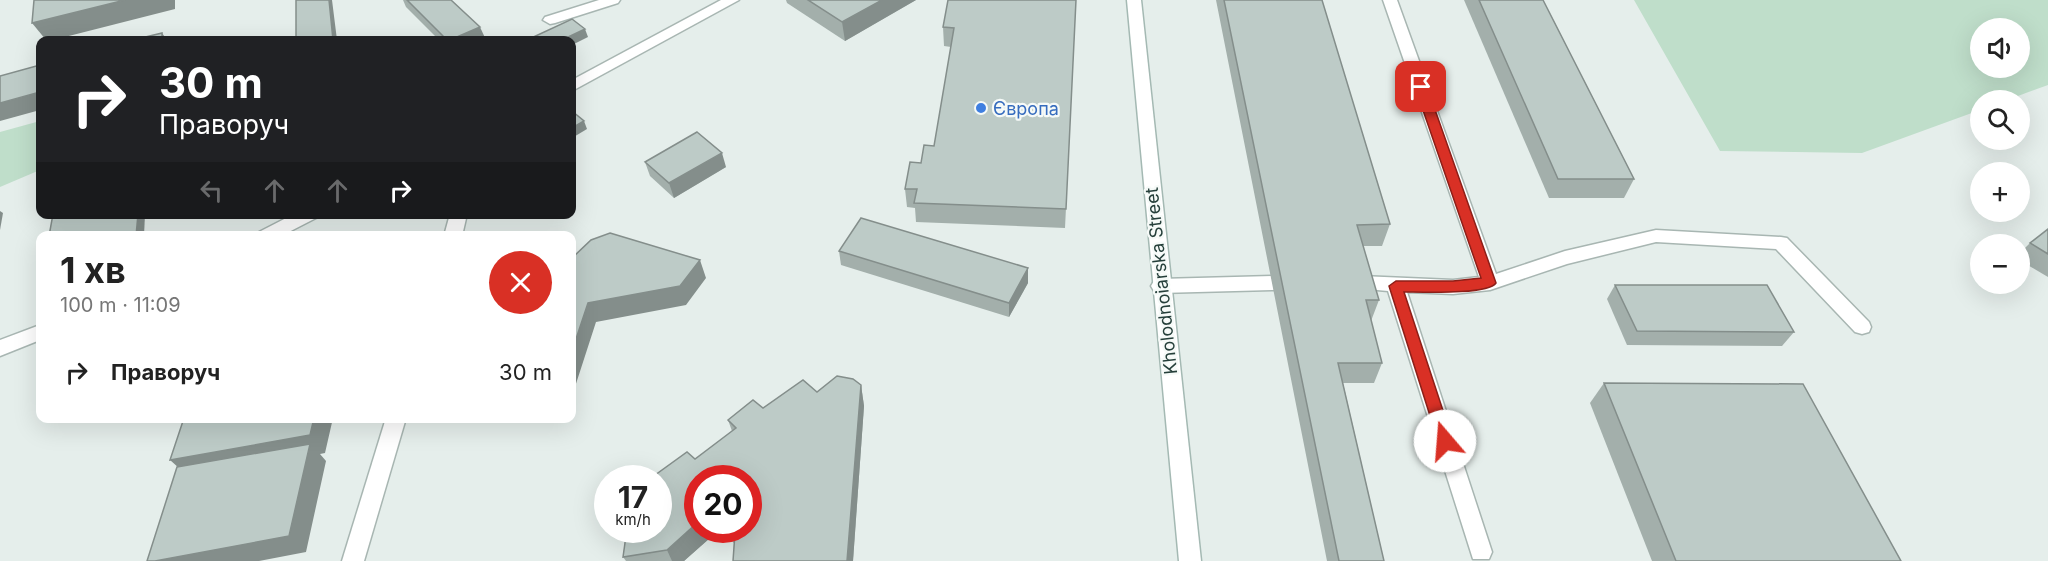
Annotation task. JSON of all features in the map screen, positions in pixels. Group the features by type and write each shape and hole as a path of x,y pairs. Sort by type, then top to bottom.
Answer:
{"main road":[{"path":"550,20 613,0"},
{"path":"576,84 732,0"},
{"name":"Kholodnoiarska Street","path":"1134,0 1160,286 1190,561"},
{"path":"1390,0 1490,283"},
{"path":"275,231 300,219"},
{"path":"1361,283 1453,287 1490,283 1565,258 1656,236 1781,243 1862,327"},
{"path":"1160,286 1273,283"},
{"path":"1396,286 1481,552"},
{"path":"0,348 36,334"},
{"path":"353,561 394,423"}],"green space":[{"path":"1634,0 2048,0 2048,85 2030,92 1970,90 1970,114 1862,153 1720,151"},
{"path":"36,122 36,172 0,187 0,132"}],"building":[{"path":"34,0 125,0 32,23"},
{"path":"296,0 329,0 333,36 296,36"},
{"path":"407,0 451,0 480,27 459,36 443,36"},
{"path":"808,0 882,0 842,22"},
{"path":"948,0 1076,0 1066,209 914,203 917,189 905,189 910,162 921,163 924,145 934,146 954,28 943,27"},
{"path":"1224,0 1322,0 1390,224 1357,225 1379,300 1366,300 1382,363 1338,363 1384,561 1339,561"},
{"path":"1479,0 1543,0 1634,179 1558,179"},
{"path":"572,19 585,29 570,36 536,36"},
{"path":"36,66 36,93 0,103 0,76"},
{"path":"576,114 584,121 576,126"},
{"path":"697,132 722,153 669,183 645,162"},
{"path":"861,218 1028,268 1009,303 839,251"},
{"path":"52,219 138,219 136,231 50,231"},
{"path":"2048,229 2048,254 2030,243"},
{"path":"610,233 700,260 680,286 588,303 576,339 576,254 591,240"},
{"path":"1615,285 1767,285 1794,332 1637,331"},
{"path":"837,376 853,379 861,385 847,561 733,561 734,543 762,543 762,465 684,465 684,535 667,550 623,557 625,543 672,543 672,465 669,465 687,452 695,459 736,428 728,420 753,400 763,408 803,380 817,392"},
{"path":"1604,383 1803,384 1901,561 1676,561"},
{"path":"182,423 313,423 310,435 170,460"},
{"path":"310,444 289,536 147,561 177,467"}],"place":[{"name":"Європа","path":"981,108"}],"route":[{"path":"1421,87 1490,283 1453,287 1396,286 1445,441"}]}
